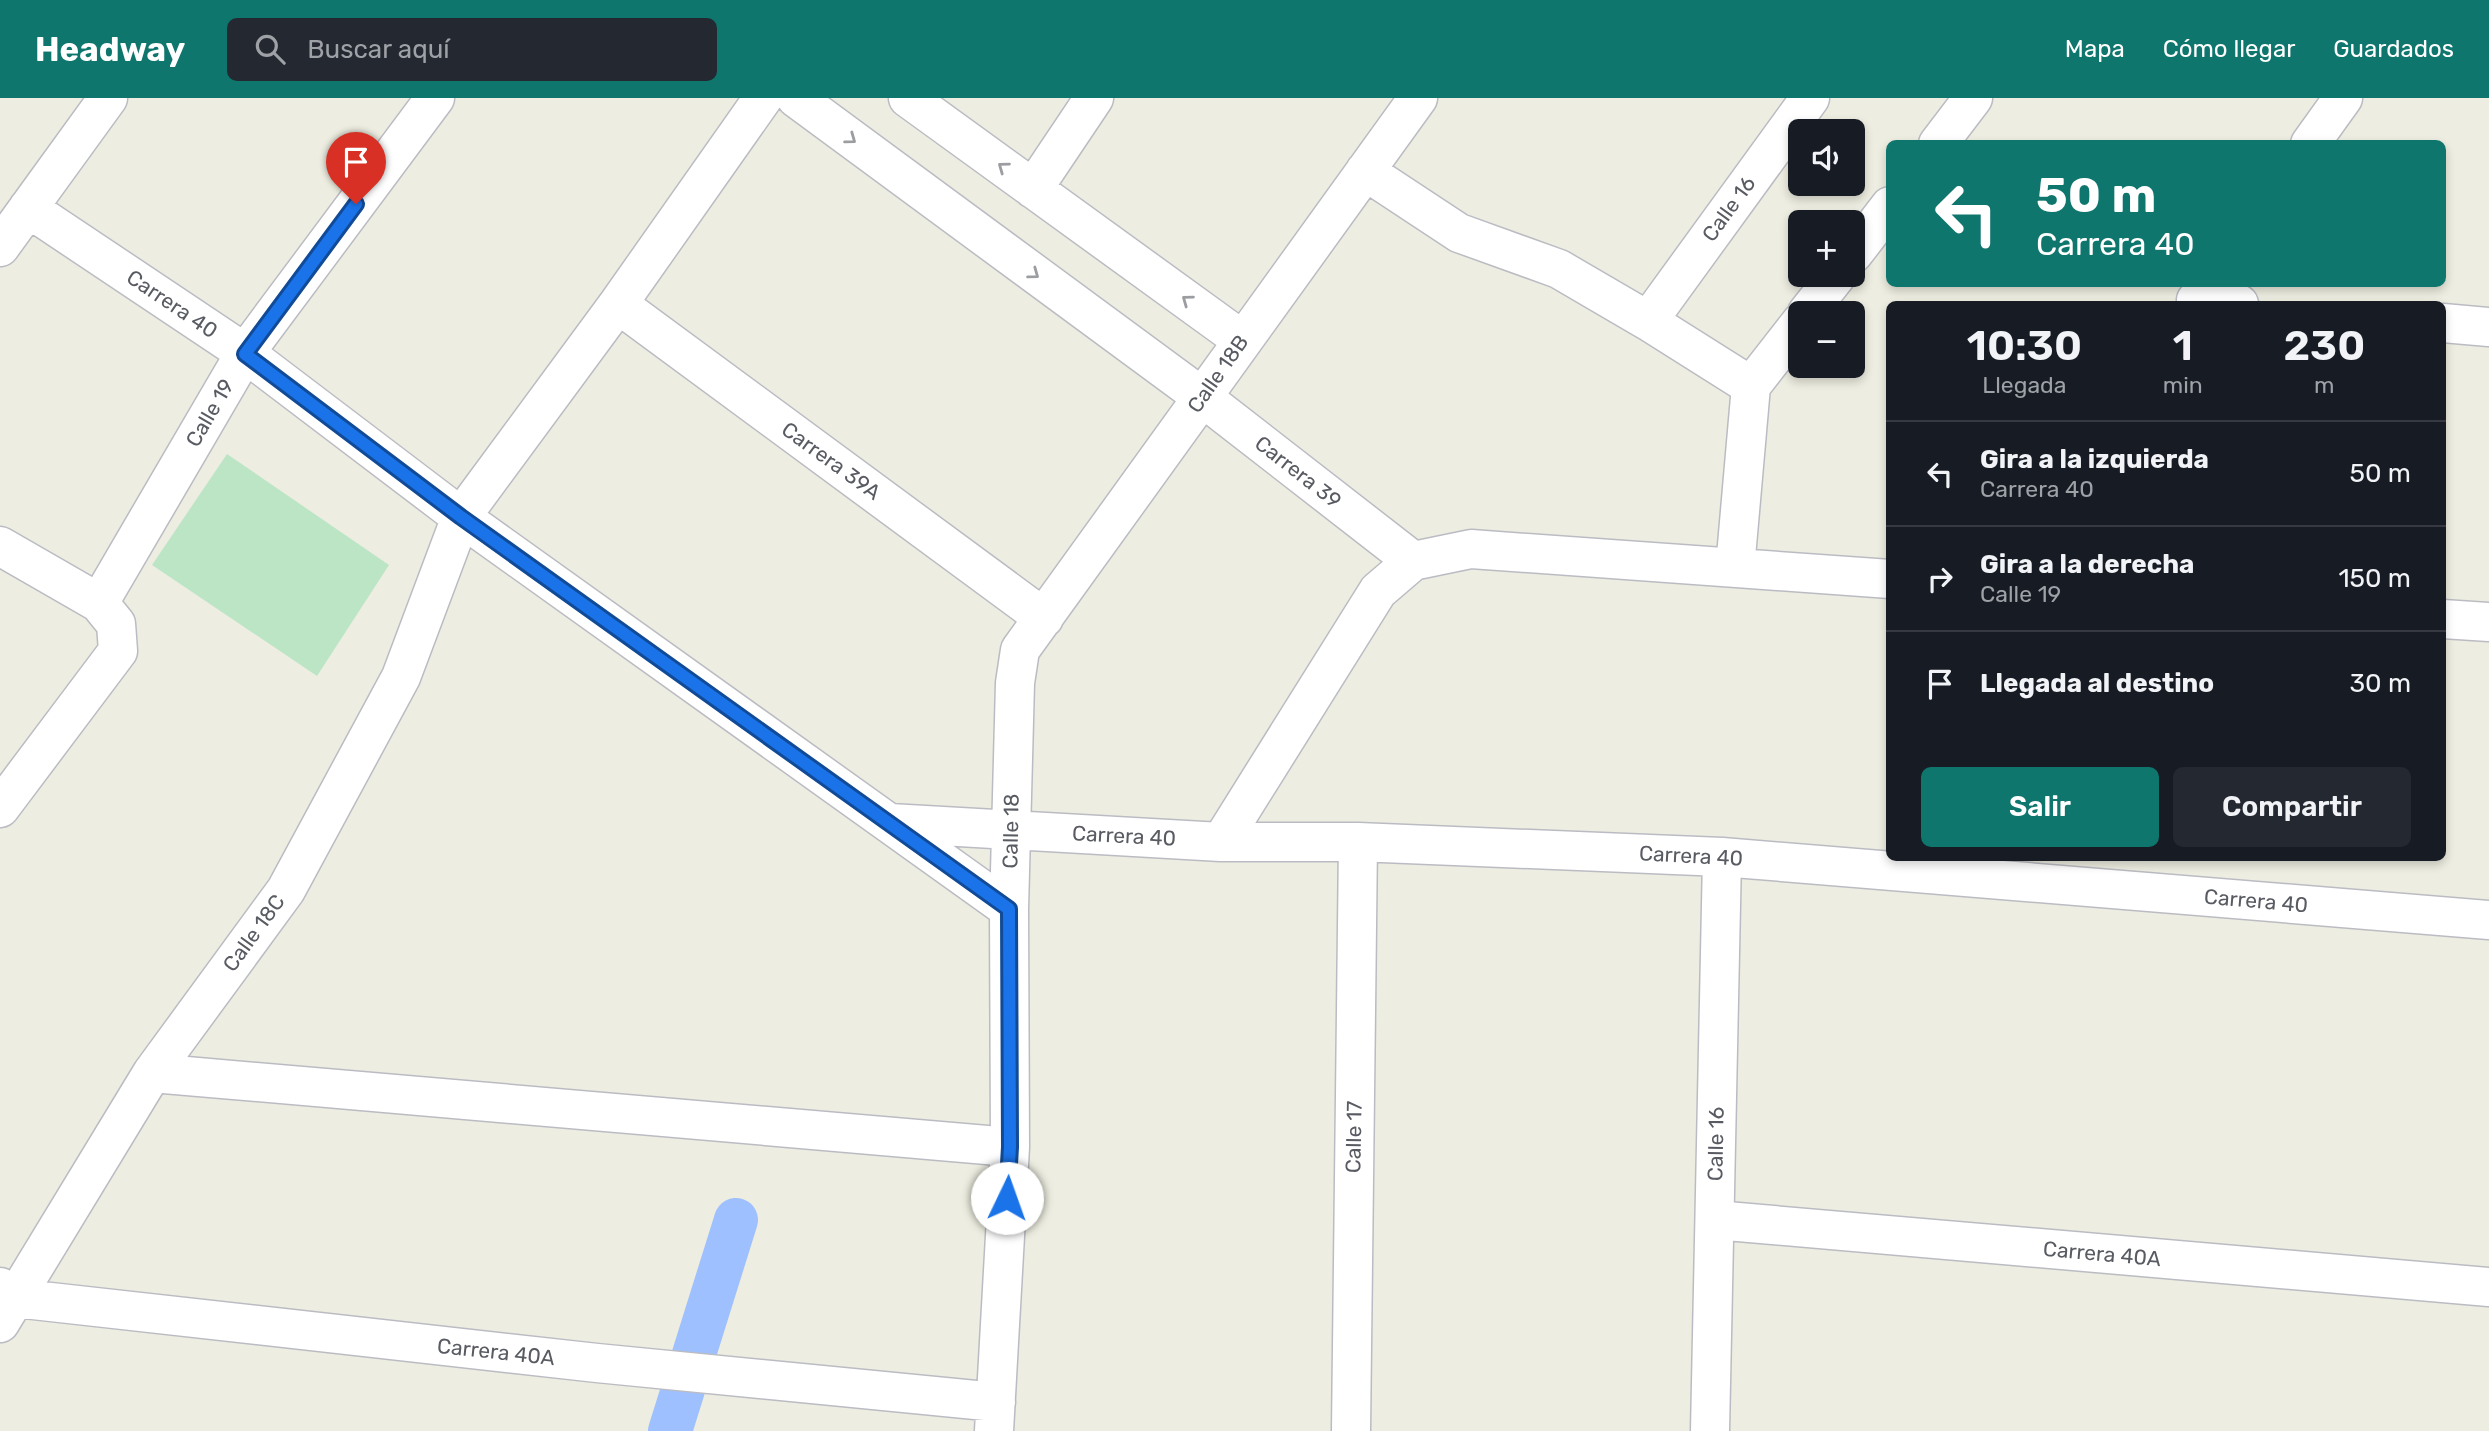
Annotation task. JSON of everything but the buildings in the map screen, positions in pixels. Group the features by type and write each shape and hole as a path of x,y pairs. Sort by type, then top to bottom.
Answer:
{"street":[{"path":"0,247 107,98"},
{"name":"Calle 19","path":"0,808 118,651 107,614 245,354 435,98"},
{"name":"Calle 18C","path":"5,1303 152,1073 286,890 401,677 461,517 618,304 763,98"},
{"name":"Carrera 39","path":"796,98 1202,397 1413,561"},
{"path":"908,98 1242,340"},
{"path":"1033,189 1094,98"},
{"name":"Calle 18B","path":"1020,650 1418,98"},
{"name":"Calle 16","path":"1648,321 1810,98"},
{"path":"1941,140 1973,98"},
{"path":"2312,140 2334,101"},
{"path":"1365,171 1458,233 1559,269 1751,386"},
{"name":"Carrera 40","path":"28,208 245,354 461,517 1009,909"},
{"path":"1865,238 1886,211"},
{"path":"1816,301 1828,287"},
{"path":"2199,296 2224,301"},
{"name":"Carrera 39A","path":"618,304 1044,618"},
{"path":"2446,323 2489,327"},
{"path":"1735,568 1751,386 1788,339"},
{"path":"0,546 107,614"},
{"path":"1221,842 1378,591 1413,561 1471,549 1886,579"},
{"path":"2446,619 2489,622"},
{"name":"Calle 18","path":"995,1416 1010,1147 1009,909 1015,682 1020,650"},
{"name":"Carrera 40","path":"890,823 1221,842 1358,842 1722,857 2489,920"},
{"name":"Calle 17","path":"1351,1431 1358,842"},
{"name":"Calle 16","path":"1710,1431 1722,857"},
{"path":"152,1073 1010,1147"},
{"name":"Carrera 40A","path":"1715,1220 2489,1287"},
{"name":"Carrera 40A","path":"5,1303 780,1381 995,1416"}],"green space":[{"path":"227,454 389,565 317,676 152,565"}],"waterway":[{"path":"670,1431 736,1220"}],"route":[{"path":"356,204 245,354 461,517 1009,909 1010,1147 1007,1198"}]}
